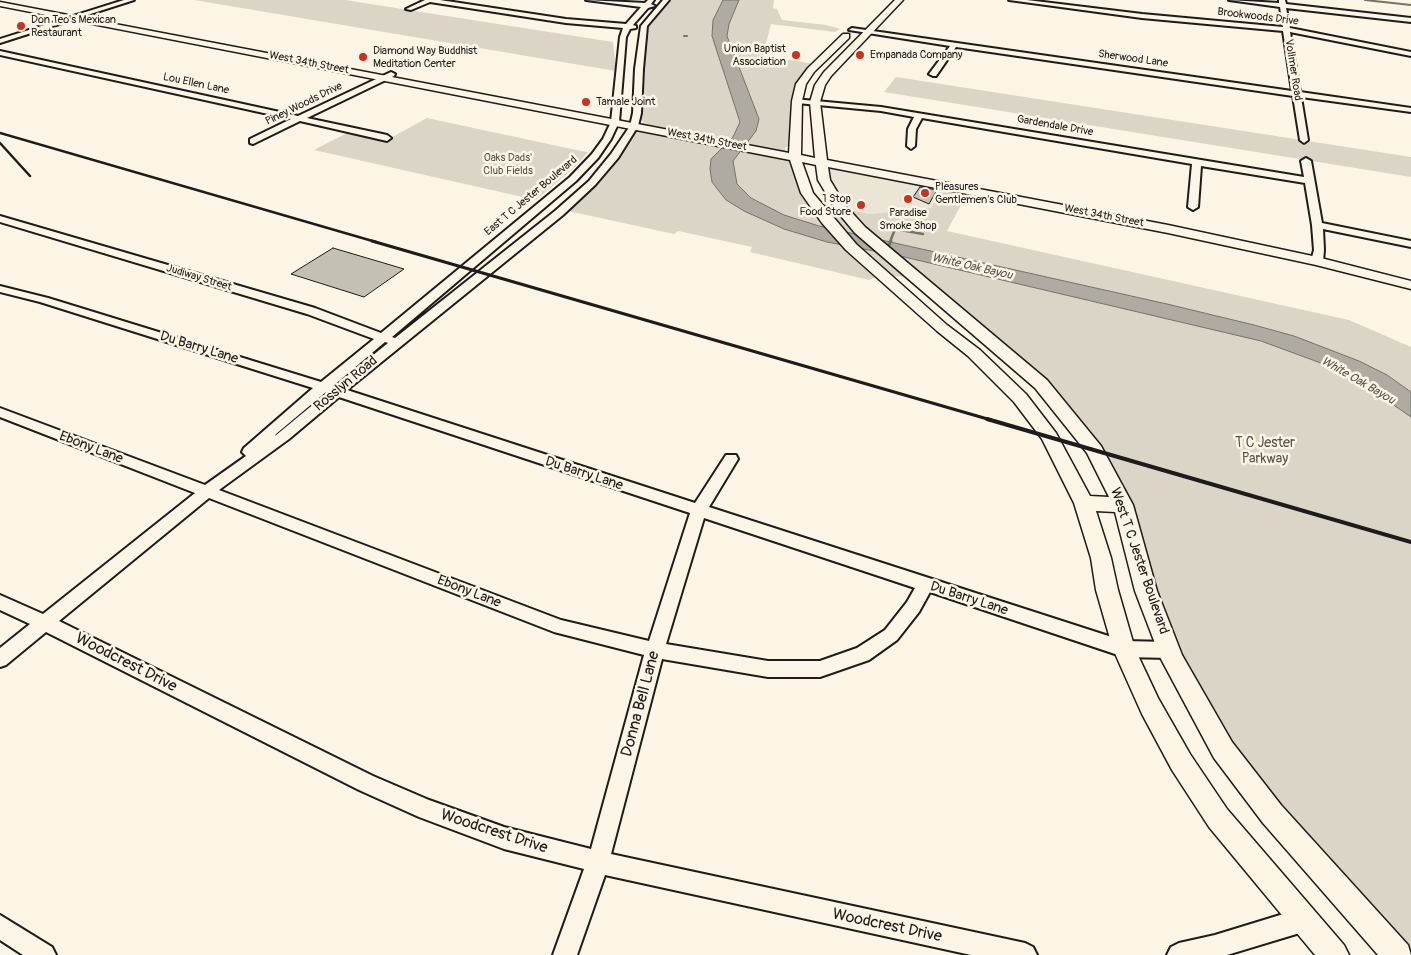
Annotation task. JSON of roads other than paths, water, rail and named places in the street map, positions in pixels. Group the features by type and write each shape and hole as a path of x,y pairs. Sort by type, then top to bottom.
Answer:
{"main road":[{"name":"West 34th Street","path":"1,0 615,120 820,158 1411,278"},
{"name":"West T C Jester Boulevard","path":"899,0 827,74 820,85 815,102 824,180 840,207 860,230 999,346 1041,384 1095,450 1123,505 1146,591 1169,650 1223,750 1272,814 1398,955"},
{"name":"West 34th Street","path":"0,4 79,16"},
{"path":"863,19 811,70 801,84 797,101 796,154 799,171 807,193 851,247 942,328 974,353 1020,398 1050,437 1084,504 1101,558 1107,590 1124,649 1150,706 1181,762 1218,818 1334,955"},
{"path":"823,215 840,207"},
{"name":"West 34th Street","path":"1318,258 1411,285"},
{"path":"974,353 999,346"},
{"path":"1084,504 1123,505"}],"street":[{"path":"0,40 132,0"},
{"path":"409,9 429,0 566,21 644,27"},
{"path":"589,0 648,3 659,6"},
{"path":"493,244 513,250 592,183 615,156 634,123 644,27 659,6 666,0"},
{"name":"Brookwoods Drive","path":"1012,0 1142,16 1286,29 1411,54"},
{"path":"1232,0 1283,3 1411,20"},
{"name":"East T C Jester Boulevard","path":"466,268 573,179 607,140 615,120 623,37 627,27 648,3"},
{"name":"Vollmer Road","path":"1283,3 1304,140"},
{"name":"Sherwood Lane","path":"852,30 1411,110"},
{"path":"933,74 954,45"},
{"name":"Lou Ellen Lane","path":"0,53 387,138"},
{"path":"621,68 639,68"},
{"name":"Piney Woods Drive","path":"253,141 387,76"},
{"name":"Gardendale Drive","path":"797,101 854,105 919,115 1309,181"},
{"path":"911,146 912,129 919,115"},
{"path":"1306,161 1317,225 1318,258"},
{"path":"1193,207 1197,162"},
{"path":"573,179 592,183"},
{"name":"Judiway Street","path":"0,219 311,311 397,342"},
{"path":"1317,225 1411,244"},
{"name":"Rosslyn Road","path":"330,390 397,342 513,250"},
{"name":"Rosslyn Road","path":"0,659 206,492 284,436 383,338 466,268"},
{"name":"Du Barry Lane","path":"0,289 44,300 330,390 1124,649 1169,650"},
{"name":"Ebony Lane","path":"0,412 560,627 655,650 768,668 820,669 863,654 891,635 913,607 925,585"},
{"name":"Donna Bell Lane","path":"566,955 598,862 655,650 698,511 731,459"},
{"name":"Woodcrest Drive","path":"0,602 44,622 366,783 426,810 504,838 598,862 1025,955"},
{"path":"1179,955 1216,947 1304,920"},
{"path":"0,927 44,955"}],"water":[{"name":"White Oak Bayou","path":"723,0 739,0 729,24 727,36 759,119 756,131 733,161 737,184 751,198 784,215 819,226 1167,304 1294,336 1359,361 1387,375 1411,392 1411,417 1372,390 1318,362 1261,341 900,256 827,242 784,229 744,211 726,200 712,182 710,169 711,159 733,137 740,122 712,36 713,20"}],"waterway":[{"path":"1365,0 1411,5"},
{"path":"890,242 895,229 923,234"},
{"path":"889,245 891,241"}],"railway":[{"path":"0,133 376,242"},
{"path":"0,143 30,176"},
{"path":"372,241 991,420"},
{"path":"987,419 1411,542"}],"place":[{"name":"Don Teo's Mexican Restaurant","path":"21,26"},
{"name":"Union Baptist Association","path":"796,55"},
{"name":"Empanada Company","path":"860,55"},
{"name":"Diamond Way Buddhist Meditation Center","path":"363,57"},
{"name":"Tamale Joint","path":"586,102"},
{"name":"Pleasures Gentlemen's Club","path":"925,193"},
{"name":"Paradise Smoke Shop","path":"908,199"},
{"name":"1 Stop Food Store","path":"861,205"}],"park label":[{"name":"Oaks Dads' Club Fields","path":"508,164"},
{"name":"T C Jester Parkway","path":"1265,452"}]}
